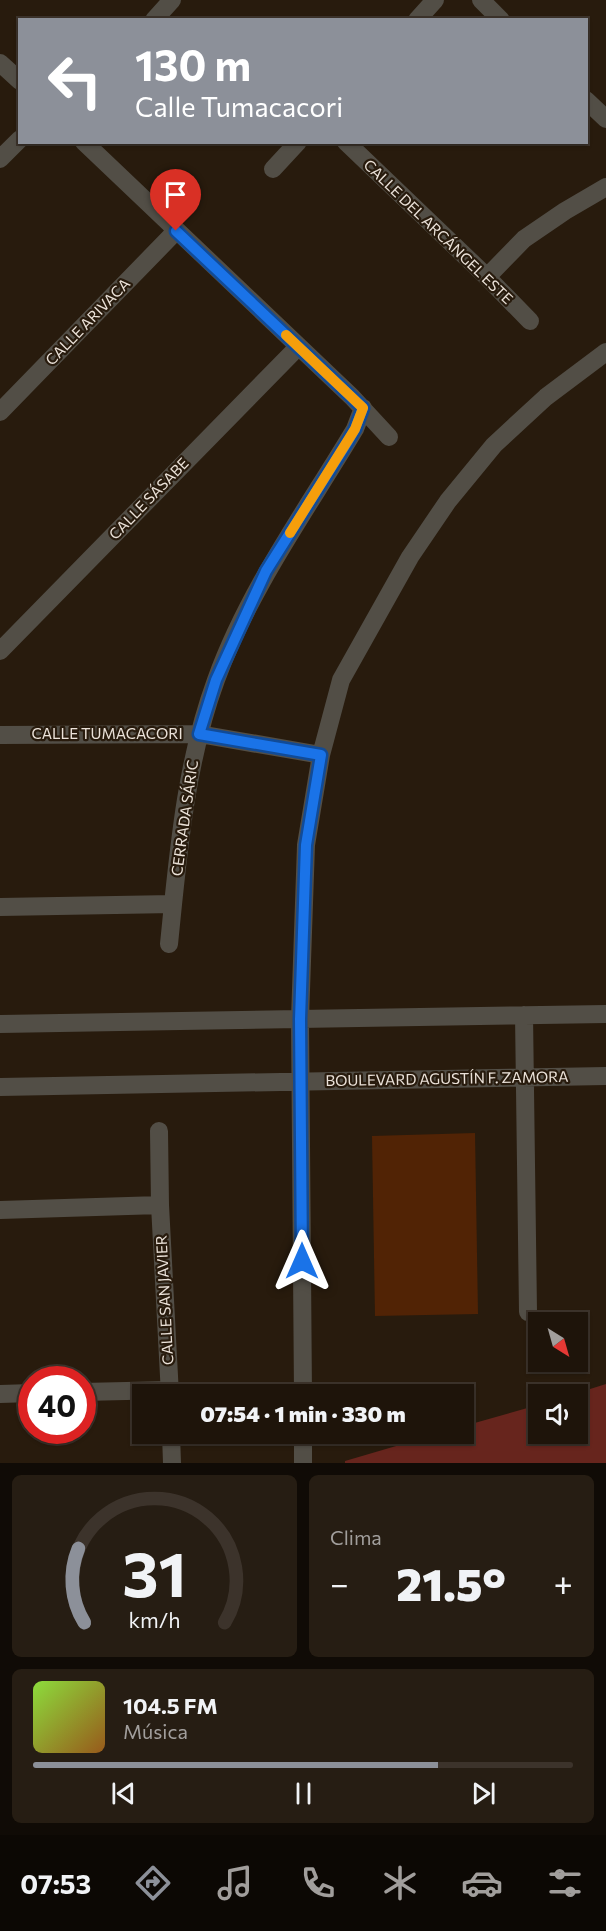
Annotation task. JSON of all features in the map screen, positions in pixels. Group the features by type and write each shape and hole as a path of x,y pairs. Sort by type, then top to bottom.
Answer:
{"street":[{"path":"156,18 172,0"},
{"path":"419,18 435,0"},
{"path":"481,0 499,18"},
{"path":"0,63 18,79"},
{"path":"588,102 606,119"},
{"path":"0,159 18,142"},
{"path":"86,144 363,408 389,437"},
{"path":"273,169 296,144"},
{"name":"CALLE DEL ARCÁNGEL ESTE","path":"348,144 530,321"},
{"path":"487,277 524,239 606,187"},
{"name":"CALLE ARIVACA","path":"0,412 176,231"},
{"name":"CALLE SÁSABE","path":"0,651 298,347"},
{"path":"303,1384 300,1019 306,845 321,755 341,680 410,557 448,501 494,446 546,397 606,352"},
{"name":"CERRADA SÁRIC","path":"169,945 190,776 199,734 216,680 266,571 350,437 363,408"},
{"name":"CALLE TUMACACORI","path":"0,735 199,734 321,755"},
{"path":"0,907 173,904"},
{"path":"0,1024 606,1014"},
{"path":"524,1015 528,1312"},
{"name":"BOULEVARD AGUSTÍN F. ZAMORA","path":"0,1087 606,1076"},
{"name":"CALLE SAN JAVIER","path":"159,1131 160,1205 170,1384"},
{"path":"0,1210 160,1205"},
{"path":"96,1392 132,1392"},
{"path":"0,1394 18,1393"},
{"path":"171,1444 172,1463"},
{"path":"303,1444 303,1463"}],"shaded area":[{"path":"606,1384 606,1463 345,1463 345,1461 403,1444 474,1444 474,1423 528,1408 528,1444 588,1444 588,1390"}],"building":[{"path":"475,1133 478,1314 375,1316 372,1136"}],"slow traffic":[{"path":"286,335 363,408 355,429 290,533"}],"route":[{"path":"176,231 363,408 348,441 266,571 216,680 199,734 321,755 306,845 300,1019 302,1261"}]}
